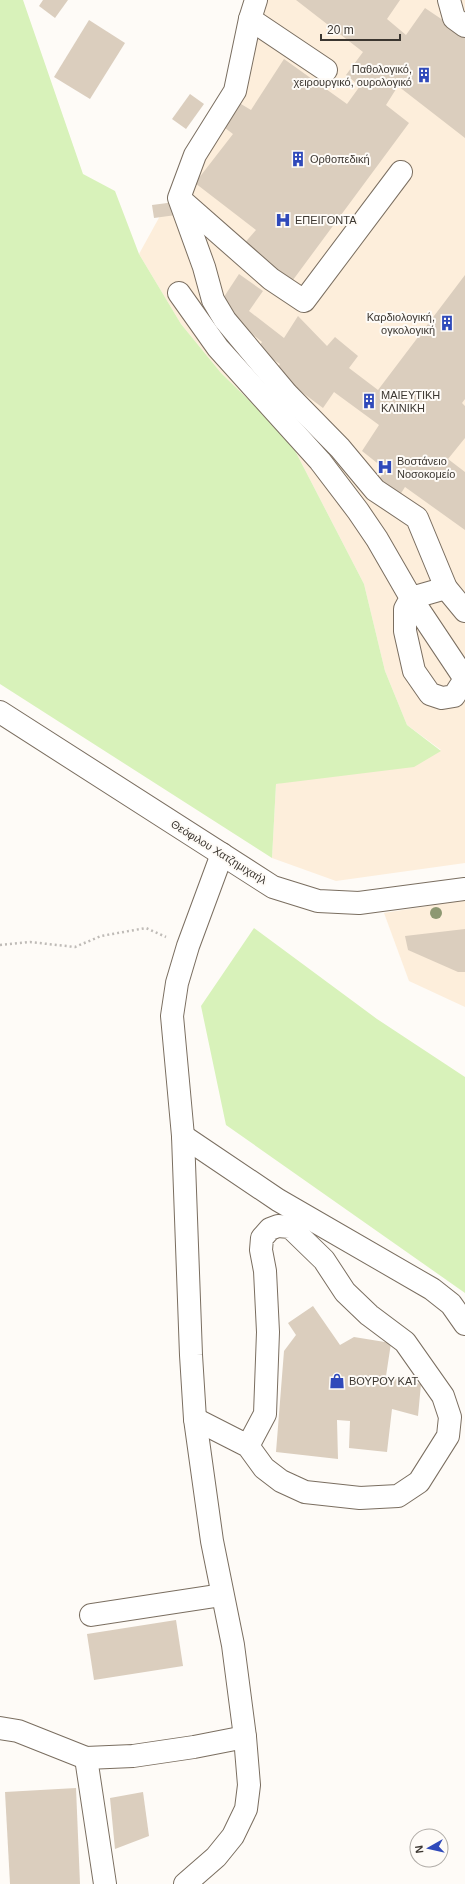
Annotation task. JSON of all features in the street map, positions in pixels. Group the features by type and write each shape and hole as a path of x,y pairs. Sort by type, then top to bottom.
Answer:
{"street":[{"path":"449,0 454,18 465,26"},
{"path":"326,70 253,9 235,91 195,155 179,198 204,267 213,300 225,320 287,394 340,448 375,490 416,518 459,602"},
{"path":"179,198 271,279 304,301 401,172"},
{"path":"179,293 218,348 320,461 377,539 411,598 459,602"},
{"name":"Θεόφιλου Χατζημιχαήλ","path":"0,712 273,887 318,901 359,903 465,889"},
{"path":"185,1884 216,1857 233,1836 246,1809 249,1785 245,1736 233,1645 212,1541 195,1419 191,1355 183,1136 172,1016 177,983 188,946 222,854"},
{"path":"183,1136 278,1200 432,1289 451,1304 465,1324"},
{"path":"195,1419 248,1446 264,1468 282,1481 305,1492 360,1498 398,1496 419,1482 448,1436 450,1417 443,1396 405,1342 369,1315 345,1292 324,1260 290,1228 278,1226 270,1229 262,1238 261,1250 265,1271 268,1332 264,1414 248,1446"},
{"path":"91,1615 222,1595"},
{"path":"0,1728 18,1731 86,1758 133,1756 194,1747 245,1736"},
{"path":"86,1758 105,1884"}],"path":[{"path":"0,945 30,942 75,947 101,936 146,928 188,946"}],"shaded area":[{"name":"Βοστάνειο Νοσοκομείο","path":"250,0 465,0 465,863 336,881 272,858 276,784 441,750 407,725 385,671 364,584 289,439 221,373 181,324 139,254 231,87"},
{"path":"465,900 465,1007 409,981 384,913"}],"green space":[{"path":"0,0 23,0 83,174 115,191 139,254 181,324 221,373 289,439 364,584 385,671 407,725 441,751 414,767 276,784 272,858 0,684"},
{"path":"254,928 377,1019 465,1077 465,1293 226,1125 201,1006"}],"building":[{"path":"43,0 68,0 55,18 39,6"},
{"name":"Ορθοπεδική","path":"296,0 400,0 387,19 406,35 425,8 465,35 465,138 398,86 386,105 409,123 290,284 242,246 256,230 195,183 233,134 221,125 236,101 251,110 284,59 347,104 360,86 346,75 363,52"},
{"path":"89,20 125,43 90,99 54,77"},
{"path":"190,94 204,104 186,129 172,119"},
{"path":"175,202 176,215 154,218 152,205"},
{"name":"ΜΑΙΕΥΤΙΚΗ ΚΛΙΝΙΚΗ","path":"239,274 263,291 249,311 284,338 298,316 327,346 335,337 358,356 349,368 378,390 465,275 465,399 462,403 465,406 465,438 448,459 465,472 465,530 405,487 398,498 377,481 386,470 362,451 379,425 334,392 323,408 275,372 280,364 257,349 262,342 218,306"},
{"path":"465,929 465,972 458,972 408,950 405,936"},
{"path":"313,1306 340,1345 354,1337 391,1343 386,1376 421,1384 418,1416 392,1409 387,1452 349,1448 350,1421 337,1420 338,1459 276,1452 284,1351 296,1335 288,1323"},
{"path":"176,1620 183,1666 94,1680 87,1634"},
{"path":"76,1788 80,1884 10,1884 5,1792"},
{"path":"143,1792 149,1836 115,1849 110,1798"}],"place":[{"name":"Παθολογικό, χειρουργικό, ουρολογικό","path":"424,75"},
{"name":"Ορθοπεδική","path":"298,159"},
{"name":"ΕΠΕΙΓΟΝΤΑ","path":"283,220"},
{"name":"Καρδιολογική, ογκολογική","path":"447,323"},
{"name":"ΜΑΙΕΥΤΙΚΗ ΚΛΙΝΙΚΗ","path":"369,401"},
{"name":"Βοστάνειο Νοσοκομείο","path":"385,467"},
{"name":"ΒΟΥΡΟΥ ΚΑΤ","path":"337,1381"}]}
